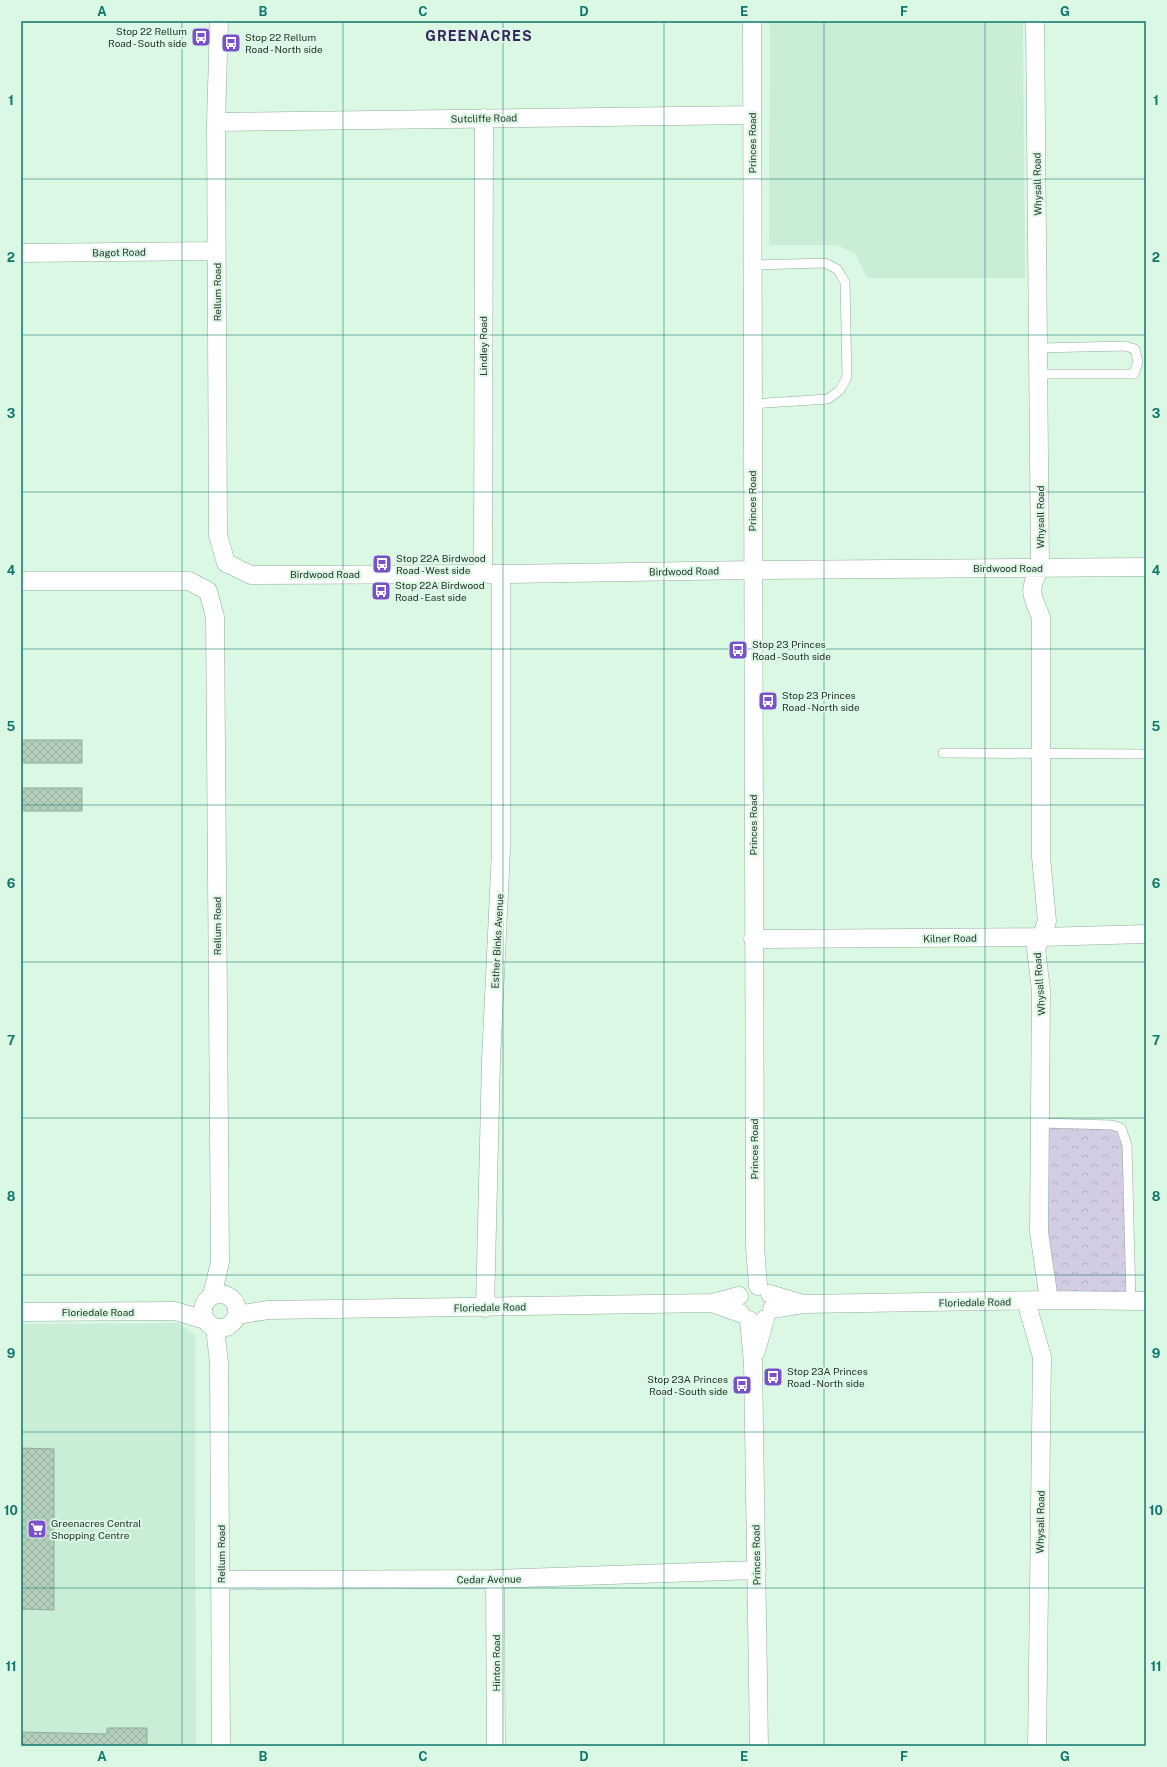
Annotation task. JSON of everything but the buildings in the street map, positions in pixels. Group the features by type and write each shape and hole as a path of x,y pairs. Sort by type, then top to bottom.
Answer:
{"street":[{"name":"Rellum Road","path":"219,21 216,122 218,535 226,562"},
{"name":"Princes Road","path":"752,21 752,570 755,1247 753,1363 759,1746"},
{"name":"Whysall Road","path":"1035,21 1040,568 1033,582 1032,596 1041,617 1041,857 1047,921 1036,949 1041,990 1040,1232 1049,1300"},
{"name":"Sutcliffe Road","path":"216,122 752,115"},
{"name":"Lindley Road","path":"483,573 484,118"},
{"name":"Bagot Road","path":"21,253 216,251"},
{"name":"Birdwood Road","path":"226,562 251,575 501,574 752,570 1146,567"},
{"name":"Esther Binks Avenue","path":"485,1308 491,1060 501,850 501,574"},
{"name":"Rellum Road","path":"21,581 189,581 208,591 216,617 220,1262 225,1315 219,1363 221,1746"},
{"name":"Kilner Road","path":"753,940 1041,937 1146,934"},
{"name":"Rellum Road","path":"220,1262 209,1298 203,1307 203,1314 225,1315"},
{"name":"Floriedale Road","path":"174,1311 218,1294 225,1315"},
{"name":"Floriedale Road","path":"21,1312 174,1311 225,1315 268,1310 485,1308 712,1303 803,1304 1049,1300 1139,1301"},
{"name":"Whysall Road","path":"1026,1301 1042,1357 1037,1746"},
{"name":"Cedar Avenue","path":"221,1580 495,1579 757,1570"},
{"name":"Hinton Road","path":"495,1579 496,1746"}],"lane":[{"path":"752,265 825,264 837,269 845,282 847,377 840,390 828,399 752,404"},
{"path":"1039,348 1125,346 1135,349 1138,362 1134,374 1039,374"},
{"path":"943,753 1041,752 1142,754"},
{"path":"1041,1123 1112,1125 1121,1128 1128,1145 1139,1301"}],"shaded area":[{"path":"770,21 1023,21 1025,278 867,278 856,255 838,245 769,245"},
{"name":"Greenacres Central Shopping Centre","path":"178,1323 195,1335 196,1746 21,1746 21,1324"}],"green space":[{"path":"1041,1123 1121,1128 1127,1145 1131,1301 1049,1300"}],"place":[{"name":"Stop 22 Rellum Road - South side","path":"201,37"},
{"name":"Stop 22 Rellum Road - North side","path":"231,43"},
{"name":"Stop 22A Birdwood Road - West side","path":"382,564"},
{"name":"Stop 22A Birdwood Road - East side","path":"381,591"},
{"name":"Stop 23 Princes Road - South side","path":"738,650"},
{"name":"Stop 23 Princes Road - North side","path":"768,701"},
{"name":"Stop 23A Princes Road - North side","path":"773,1377"},
{"name":"Stop 23A Princes Road - South side","path":"742,1385"},
{"name":"Greenacres Central Shopping Centre","path":"37,1529"}],"district":[{"name":"GREENACRES","path":"479,36"}]}
